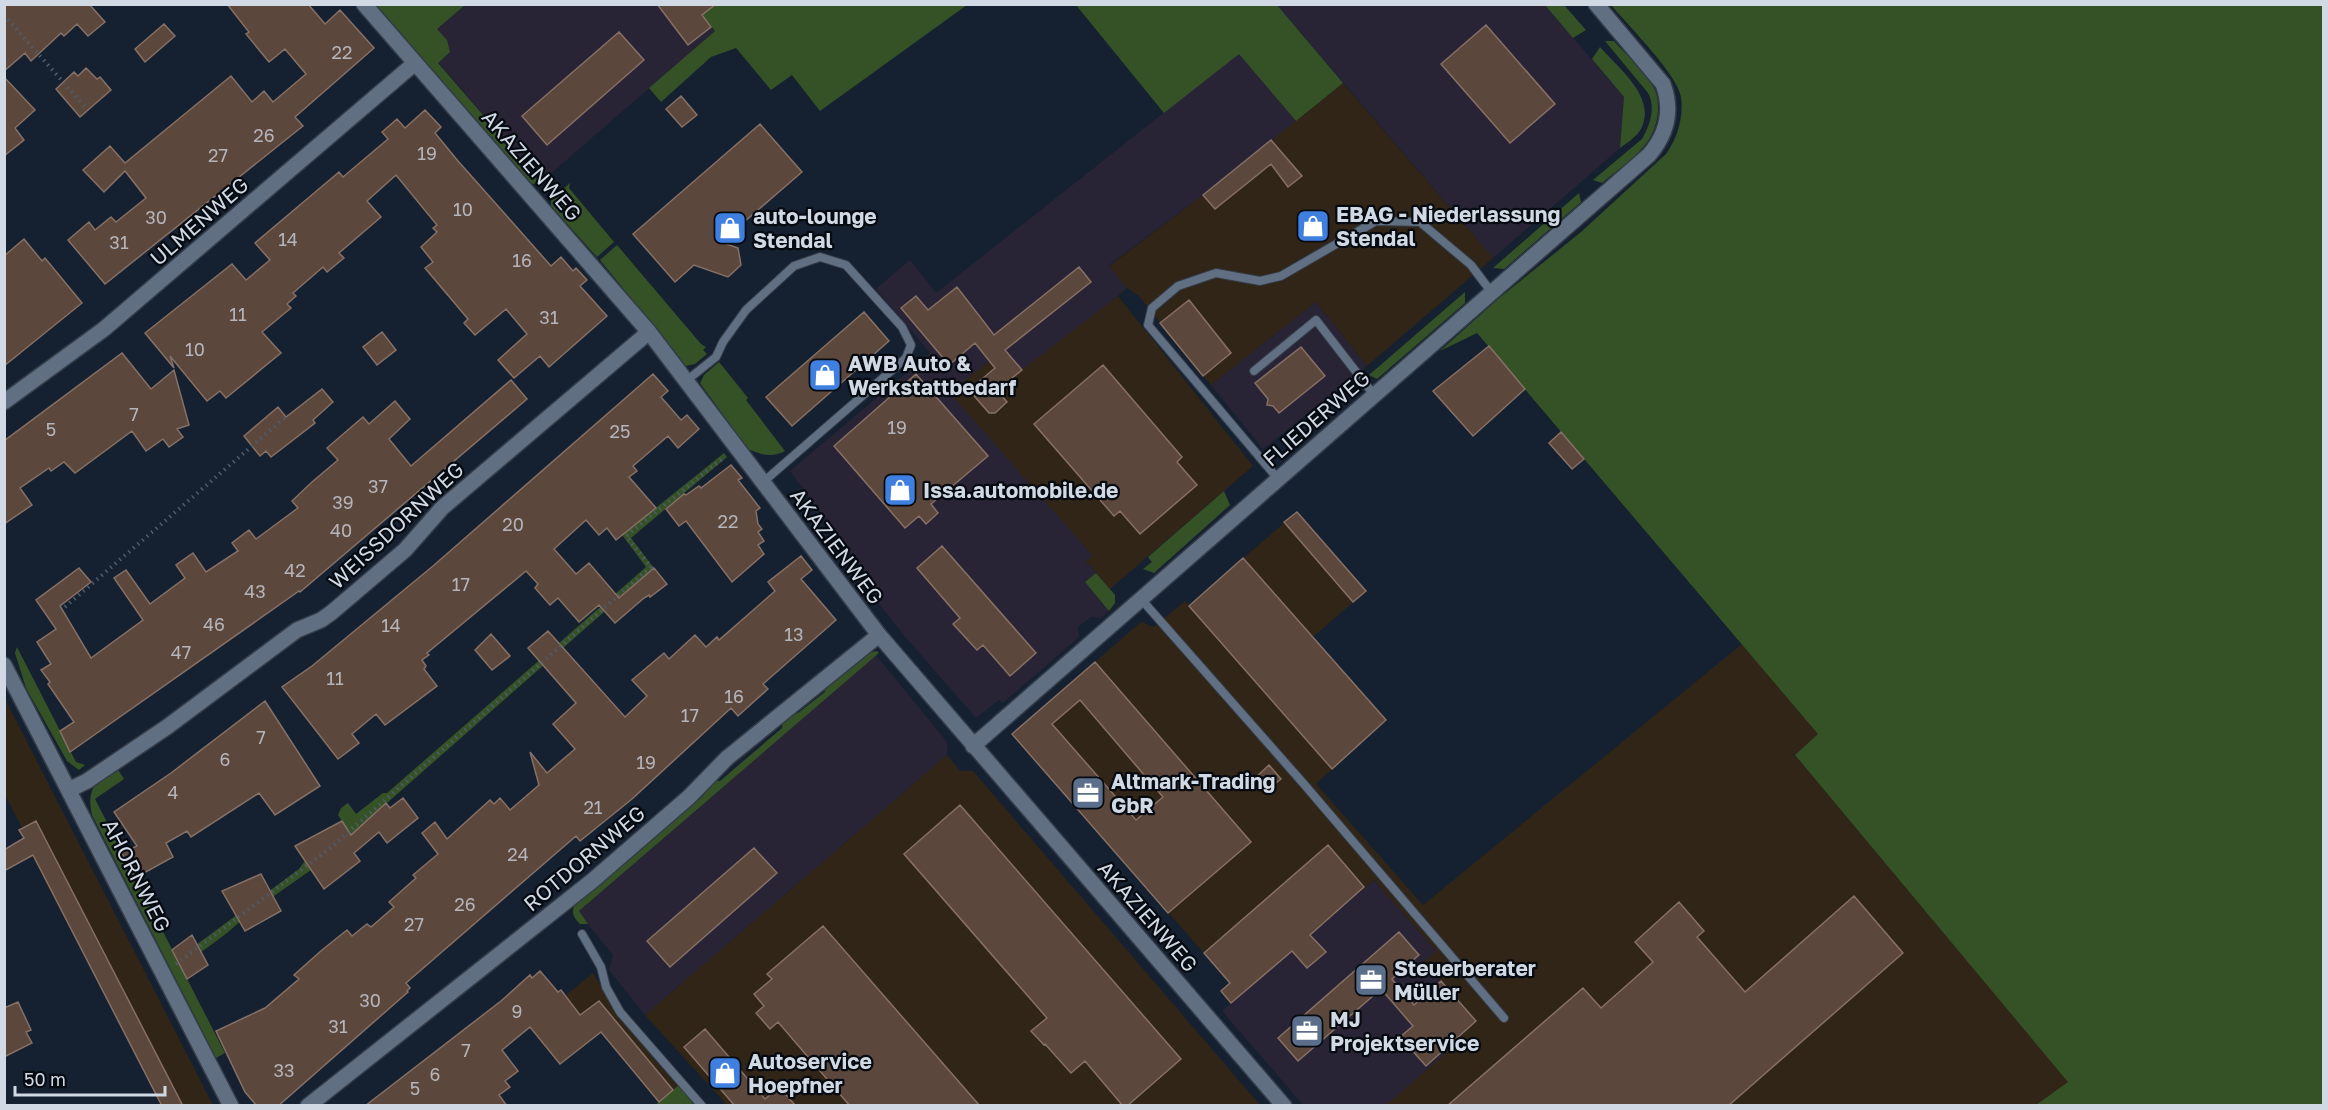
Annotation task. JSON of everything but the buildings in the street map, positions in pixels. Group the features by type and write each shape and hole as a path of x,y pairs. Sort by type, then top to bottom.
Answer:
{"street":[{"name":"AKAZIENWEG","path":"364,4 649,332 879,635 1284,1106"},
{"name":"FLIEDERWEG","path":"973,746 1649,155 1665,132 1668,97 1663,84 1596,4"},
{"name":"ULMENWEG","path":"4,402 113,321 415,63"},
{"name":"WEISSDORNWEG","path":"69,790 87,781 167,727 297,630 331,613 405,550 442,508 649,332"},
{"name":"ROTDORNWEG","path":"308,1106 592,880 689,797 727,758 879,635"},
{"name":"AHORNWEG","path":"4,664 231,1106"}],"lane":[{"path":"1278,479 1148,325 1152,308 1178,286 1216,273 1260,280 1281,276 1376,221 1420,222 1471,265 1492,293"},
{"path":"686,381 716,357 723,342 746,310 794,266 820,257 846,265 902,327 911,345 906,358 762,483"},
{"path":"1254,371 1316,320 1374,395"},
{"path":"1141,599 1303,783 1504,1018"},
{"path":"582,934 601,967 606,987 620,1012 702,1106"}],"path":[{"path":"4,15 86,108"},
{"path":"64,607 288,414"},
{"path":"163,972 180,962 329,849 651,567 626,536 736,449"}],"shaded area":[{"path":"694,4 715,31 541,182 438,62 436,29 465,5"},
{"path":"1277,5 1545,5 1624,97 1620,148 1493,258"},
{"path":"1239,53 1296,121 1203,195 1109,265 1127,288 1118,296 1006,383 950,392 1093,556 1086,561 1096,573 1085,582 1109,611 1101,618 1091,617 1078,627 1079,637 1003,703 999,700 976,718 902,633 867,588 873,583 790,471 930,353 876,289 910,260 936,293"},
{"name":"EBAG - Niederlassung Stendal","path":"1343,83 1493,258 1367,366 1316,302 1211,385 1139,296 1127,288 1109,266 1203,195"},
{"path":"1118,296 1253,466 1110,589 1086,561 1093,556 950,393 989,361 1006,382"},
{"path":"1316,302 1367,366 1263,449 1211,385"},
{"path":"1297,512 1366,591 1313,637 1386,720 1316,784 1423,905 1742,644 1819,734 1795,755 2069,1082 2036,1106 1386,1105 1461,1040 1458,1036 1476,1021 1424,962 1436,951 1374,880 1231,1003 1221,991 1230,983 1012,734 1141,622 1154,627 1185,601 1189,605"},
{"path":"876,655 947,742 947,755 645,1015 609,970 613,955 578,912"},
{"path":"4,697 213,1105 162,1105 19,830 22,828 5,795"},
{"path":"947,755 960,771 973,771 1260,1105 727,1105 645,1015"},
{"path":"1374,880 1436,951 1425,962 1476,1021 1458,1037 1462,1040 1386,1105 1304,1106 1222,1011"},
{"path":"593,973 615,1010 679,1085 659,1102 585,1012 581,1015 565,996"}],"green space":[{"path":"376,5 465,5 437,29 447,40 450,52 438,63 541,182 532,184"},
{"path":"694,5 967,5 820,111 792,75 771,90 736,48 711,57 661,102 649,88 715,31"},
{"path":"1076,5 1277,5 1343,83 1296,121 1239,54 1164,113"},
{"path":"1545,5 1564,5 1586,30 1573,38"},
{"path":"1611,5 2323,5 2323,1105 2036,1105 2068,1082 1795,755 1818,734 1477,333 1440,351 1498,299 1581,232 1666,154 1673,142 1679,127 1681,112 1681,97 1678,88 1662,63"},
{"path":"1605,41 1614,41 1646,76 1654,88 1658,100 1658,111 1652,134 1646,144 1630,161 1602,183 1593,180 1642,139 1650,122 1652,110 1648,93"},
{"path":"1600,47 1634,84 1644,106 1645,117 1641,129 1620,148 1624,97 1592,59"},
{"path":"570,183 569,188 614,242 597,257 551,206 551,200"},
{"path":"1579,193 1581,202 1504,269 1493,268"},
{"path":"617,245 706,347 703,350 707,354 695,364 686,366 600,260"},
{"path":"1465,292 1465,303 1377,379 1369,375"},
{"path":"719,362 748,398 746,400 785,451 767,455 748,449 700,383 704,375"},
{"path":"724,453 727,457 631,538 654,568 311,870 251,912 181,967 225,1053 216,1058 92,815 90,798 98,782 117,768 124,779 95,799 177,959 299,869 307,858 345,826 338,815 341,808 348,803 356,814 383,793 387,793 646,567 622,535"},
{"path":"1224,491 1230,505 1154,573 1143,569 1152,562 1148,557"},
{"path":"1096,573 1115,595 1115,603 1109,611 1085,582"},
{"path":"17,647 76,762 85,765 79,770 67,761 26,688 15,653"},
{"path":"877,651 879,653 579,911 588,924 578,922 573,914 574,906 703,796 704,788 712,780 720,781 782,728 783,720 788,715 798,713 825,692 826,682"},
{"path":"679,1085 694,1105 654,1106"}],"place":[{"name":"EBAG - Niederlassung Stendal","path":"1313,226"},
{"name":"auto-lounge Stendal","path":"730,228"},
{"name":"AWB Auto & Werkstattbedarf","path":"825,375"},
{"name":"Issa.automobile.de","path":"900,490"},
{"name":"Altmark-Trading GbR","path":"1088,793"},
{"name":"Steuerberater Müller","path":"1371,980"},
{"name":"MJ Projektservice","path":"1307,1031"},
{"name":"Autoservice Hoepfner","path":"725,1073"}]}
